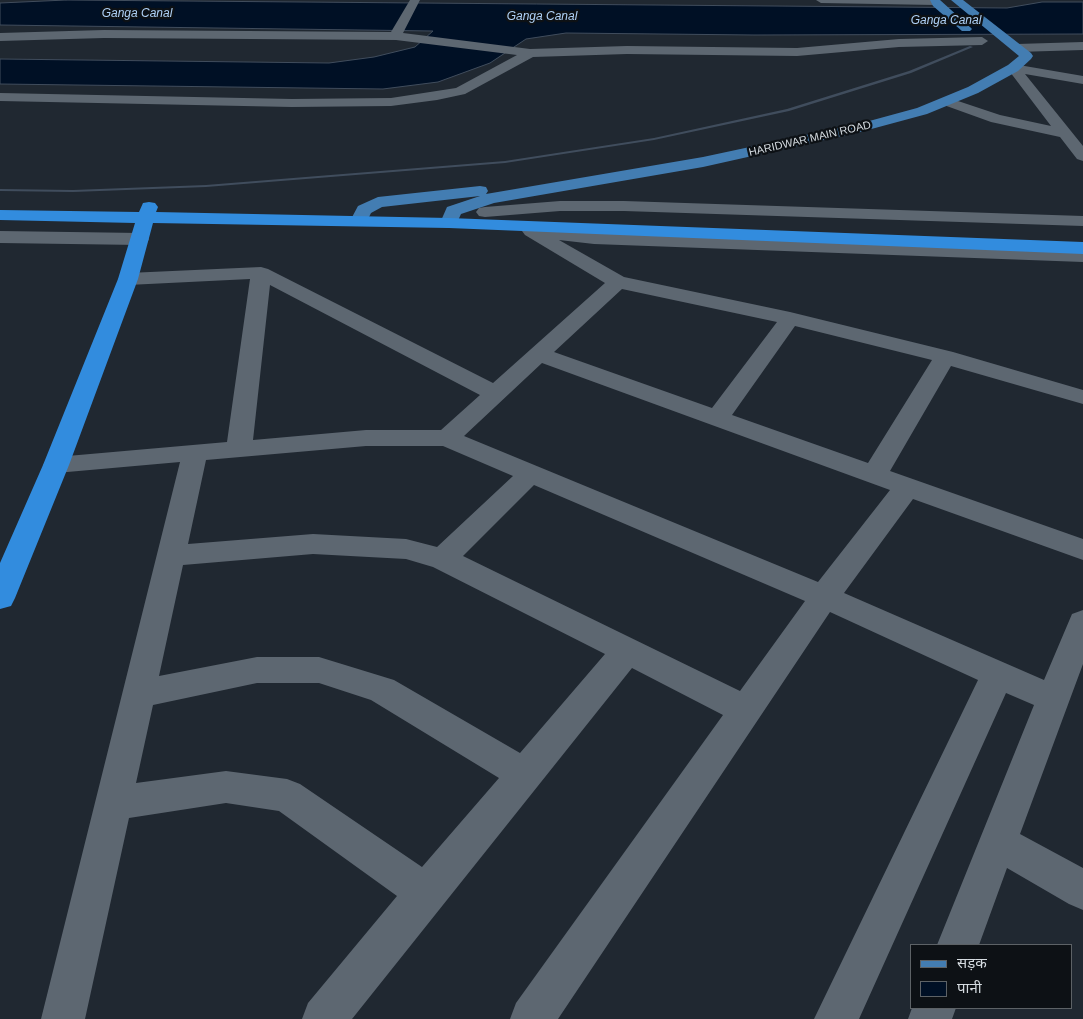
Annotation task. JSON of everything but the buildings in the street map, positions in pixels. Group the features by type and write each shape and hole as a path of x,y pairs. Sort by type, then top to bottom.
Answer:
{"highway":[{"path":"0,205 145,221 361,216 451,217 507,225 594,222 1083,236"},
{"path":"451,217 485,212 594,222 1083,248"},
{"path":"0,215 145,221 361,216"},
{"path":"0,598 7,564 56,465 128,279 145,221"}],"main road":[{"path":"936,2 983,42"},
{"path":"958,2 1013,57"},
{"name":"HARIDWAR MAIN ROAD","path":"451,217 491,198 703,162 864,127 922,111 973,90 1013,57"},
{"name":"HARIDWAR MAIN ROAD","path":"361,216 378,202 588,181"}],"street":[{"path":"396,34 414,0"},
{"path":"821,0 936,2"},
{"path":"0,37 104,34 396,34 412,38 530,53 627,50 797,52 899,43 983,42"},
{"path":"1013,57 1083,46"},
{"path":"0,97 292,103 391,102 460,91 530,53"},
{"path":"1013,57 1047,61"},
{"path":"1013,57 1074,65"},
{"path":"1013,57 1083,80"},
{"path":"1013,57 1064,133 1083,156"},
{"path":"946,101 1012,123 1064,133"},
{"path":"485,212 560,206 624,206 1083,221"},
{"path":"0,237 145,221"},
{"path":"507,225 530,231 594,238 1083,256"},
{"path":"530,231 618,282 790,318 945,357 1083,398"},
{"path":"239,450 261,273"},
{"path":"128,279 261,273 495,393"},
{"path":"447,438 618,282"},
{"path":"717,418 790,318"},
{"path":"538,354 1083,550"},
{"path":"874,475 945,357"},
{"path":"56,465 366,438 447,438 824,597 1053,699"},
{"path":"63,1019 196,454"},
{"path":"443,559 531,473"},
{"path":"532,1019 824,597 907,486"},
{"path":"172,556 313,544 406,549 443,559 746,710"},
{"path":"958,944 1083,622"},
{"path":"324,1019 627,650"},
{"path":"140,694 257,670 319,670 382,690 524,774"},
{"path":"836,1019 998,674"},
{"path":"114,803 226,787 287,796 426,893"},
{"path":"998,842 1083,890"}],"water":[{"name":"Ganga Canal","path":"66,0 1007,8 1042,2 1083,2 1083,34 754,35 566,33 526,39 490,63 438,82 383,89 0,84 0,59 329,63 374,57 415,47 433,31 0,25 0,3"}],"waterway":[{"path":"0,190 73,191 206,186 505,162 654,139 788,110 910,72 971,47"}]}
